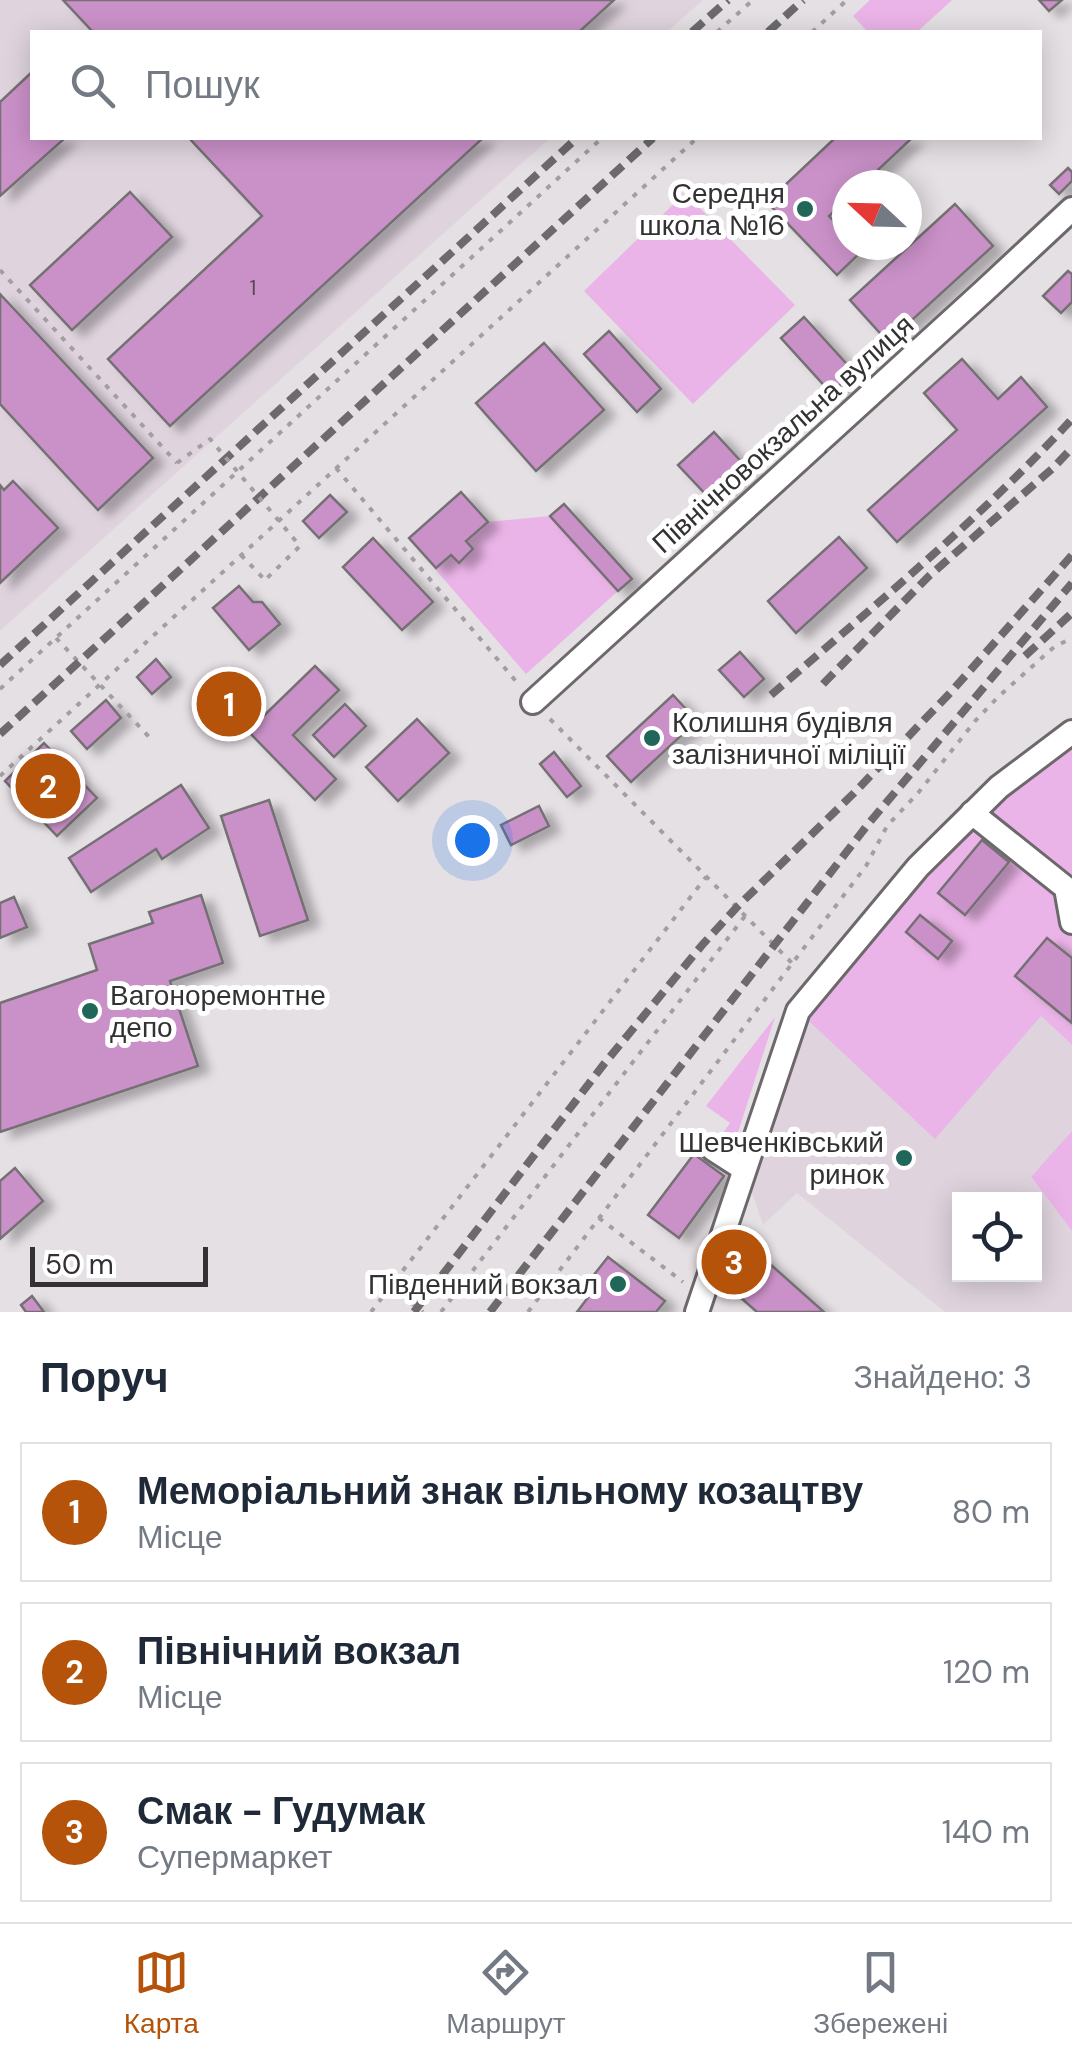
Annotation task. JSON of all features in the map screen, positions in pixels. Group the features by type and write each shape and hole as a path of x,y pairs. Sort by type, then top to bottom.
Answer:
{"street":[{"name":"Північновокзальна вулиця","path":"533,702 1072,209"},
{"path":"700,1304 798,1011 918,867 999,787 1072,732"},
{"path":"972,813 1066,888 1072,922"},
{"path":"712,1149 744,1170"}],"path":[{"path":"719,30 753,0"},
{"path":"814,30 848,0"},
{"path":"0,689 600,140"},
{"path":"0,776 695,140"},
{"path":"0,270 177,463 210,439 300,546 265,580 241,555"},
{"path":"336,468 533,702 792,963"},
{"path":"56,638 152,740"},
{"path":"528,1312 866,866 886,826 998,697 1054,647 1072,638"},
{"path":"371,1312 706,877"},
{"path":"441,1312 746,916"},
{"path":"600,1218 700,1304"},
{"path":"390,1286 423,1312"}],"shaded area":[{"path":"0,0 703,0 669,30 30,30 30,140 548,140 0,631"},
{"path":"870,0 952,0 919,30 866,30 853,16"},
{"path":"685,193 795,305 693,404 584,291"},
{"path":"550,516 618,591 526,674 435,569 451,555 459,562 473,549 466,541 488,522"},
{"path":"1072,732 1072,1045 1041,1016 935,1139 798,1011 918,867"},
{"name":"Шевченківський ринок","path":"1041,1016 1072,1045 1072,1131 1031,1178 1042,1192 952,1192 952,1282 1042,1282 1042,1192 1072,1231 1072,1312 945,1312 797,1193 763,1225 750,1187 804,1017"},
{"path":"775,1017 734,1145 721,1136 730,1123 706,1106"},
{"path":"1072,1131 1072,1231 1031,1177"}],"building":[{"path":"63,0 614,0 581,30 91,30"},
{"path":"1039,0 1062,0 1049,11"},
{"path":"30,74 30,140 63,140 0,196 0,102"},
{"path":"191,140 481,140 170,426 108,359 262,216"},
{"name":"Середня школа №16","path":"833,140 910,140 878,170 832,170 832,260 853,260 837,275 767,202"},
{"path":"1068,168 1072,181 1059,194 1050,185"},
{"path":"130,192 172,237 72,330 30,285"},
{"path":"955,204 993,246 888,342 850,300 894,260 922,260 922,234"},
{"path":"1068,271 1072,274 1072,302 1061,313 1043,296"},
{"path":"0,294 153,458 98,510 0,404"},
{"path":"804,317 854,372 831,393 781,338"},
{"path":"609,331 661,389 637,412 584,354"},
{"path":"544,343 604,410 536,471 476,403"},
{"path":"962,359 998,399 1021,377 1047,407 897,542 868,510 957,430 924,393"},
{"path":"714,432 747,468 712,501 678,465"},
{"path":"13,481 58,528 0,583 0,485 4,490"},
{"path":"461,492 488,522 466,541 473,549 459,563 451,555 436,568 409,538"},
{"path":"330,495 347,512 319,538 303,521"},
{"path":"564,504 632,579 618,591 550,516"},
{"path":"839,537 867,568 796,633 768,601"},
{"path":"373,538 433,602 402,630 343,567"},
{"path":"239,586 253,602 262,602 280,624 249,650 213,608"},
{"path":"740,652 764,679 744,697 719,670"},
{"path":"156,659 171,677 152,694 137,677"},
{"path":"315,666 339,690 293,735 336,779 315,800 248,731"},
{"name":"Колишня будівля залізничної міліції","path":"673,695 697,721 631,782 607,756"},
{"path":"106,700 121,718 87,749 71,731"},
{"path":"345,704 366,726 334,757 313,735"},
{"path":"417,719 449,753 398,801 366,767"},
{"path":"44,743 97,798 57,836 5,781"},
{"path":"554,752 581,786 567,797 540,764"},
{"path":"181,785 209,828 162,859 156,849 91,892 69,858"},
{"path":"269,800 308,920 260,936 221,816"},
{"path":"539,806 549,826 511,845 501,825"},
{"path":"982,840 1009,862 965,915 938,893"},
{"name":"Вагоноремонтне депо","path":"201,895 223,963 170,981 198,1066 0,1132 0,1003 97,970 89,944 153,923 149,912"},
{"path":"14,897 27,927 0,938 0,903"},
{"path":"920,915 952,941 938,959 906,932"},
{"path":"1047,938 1072,958 1072,1023 1015,976"},
{"path":"694,1154 724,1176 679,1238 648,1215"},
{"path":"15,1168 43,1201 0,1239 0,1181"},
{"path":"761,1256 824,1312 757,1312 732,1290"},
{"name":"Південний вокзал","path":"608,1257 665,1301 656,1312 577,1312 596,1287 589,1281"},
{"path":"32,1296 44,1312 26,1312 21,1305"}],"railway":[{"path":"694,30 728,0"},
{"path":"770,30 803,0"},
{"path":"0,665 575,140"},
{"path":"0,734 651,140"},
{"path":"771,695 963,527 1072,419"},
{"path":"823,684 929,576 1072,448"},
{"path":"414,1312 604,1064 703,944 951,692 1072,555"},
{"path":"490,1312 869,823 1072,583"},
{"path":"1025,656 1072,613"}],"place":[{"name":"Середня школа №16","path":"805,209"},
{"name":"Меморіальний знак вільному козацтву","path":"229,704"},
{"name":"Колишня будівля залізничної міліції","path":"652,738"},
{"name":"Північний вокзал","path":"48,786"},
{"name":"Вагоноремонтне депо","path":"90,1011"},
{"name":"Шевченківський ринок","path":"904,1158"},
{"name":"Смак - Гудумак","path":"734,1262"},
{"name":"Південний вокзал","path":"618,1284"}]}
